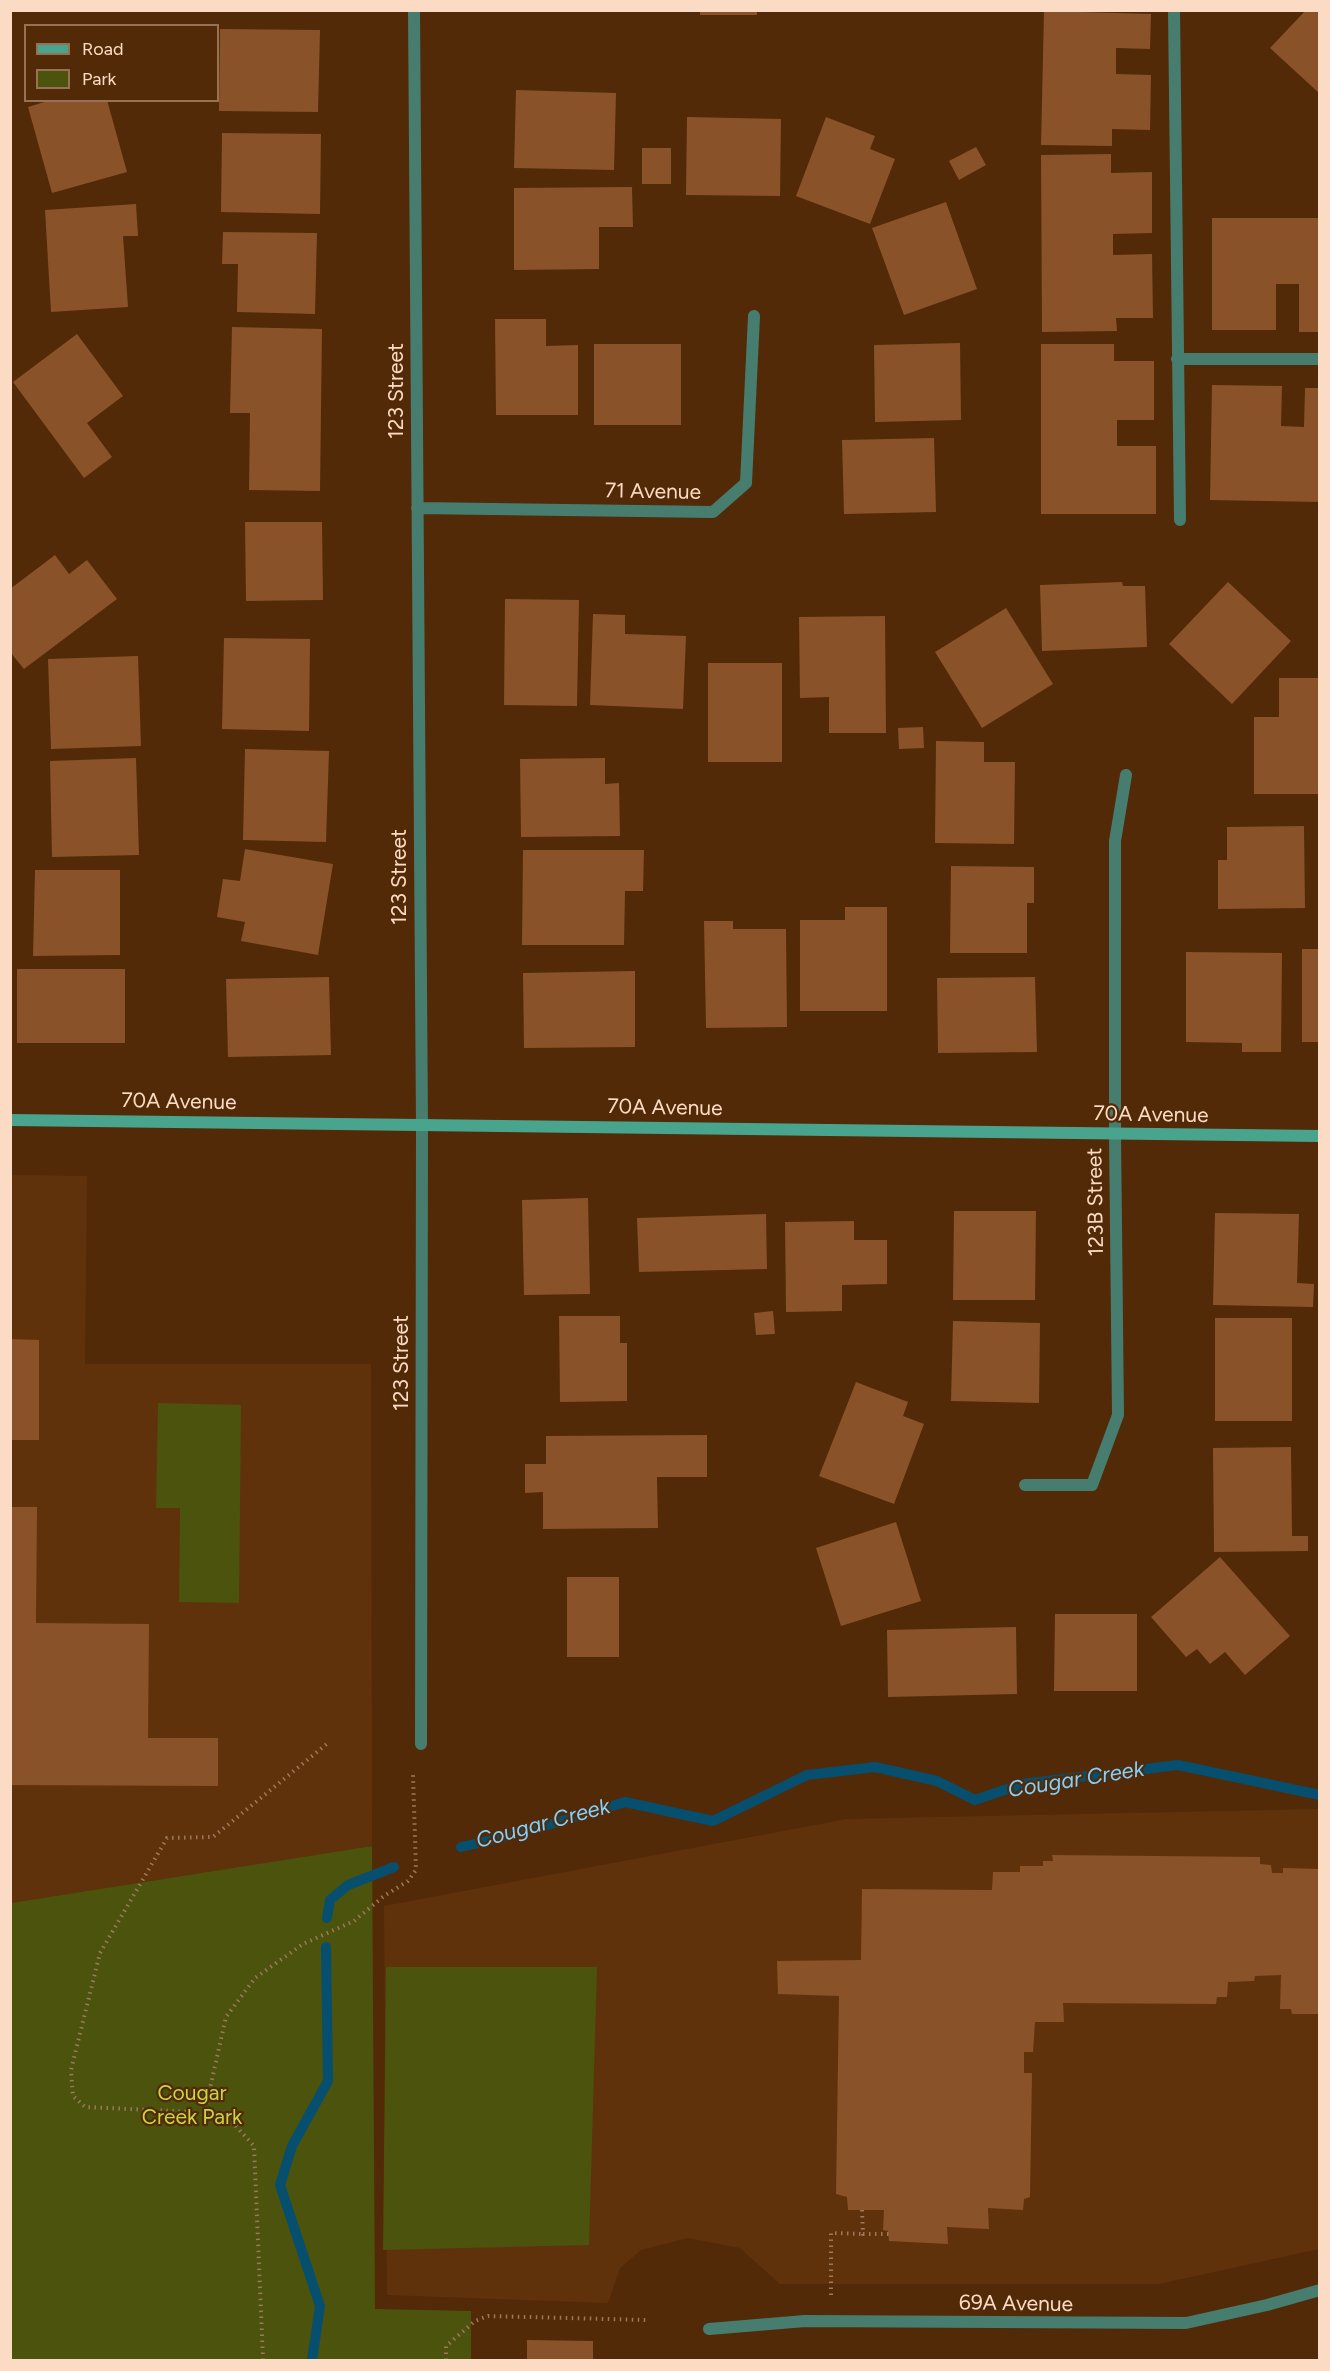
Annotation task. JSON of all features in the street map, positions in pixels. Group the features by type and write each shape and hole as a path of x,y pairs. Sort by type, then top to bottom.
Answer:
{"street":[{"name":"123 Street","path":"414,10 422,1125 421,1744"},
{"path":"1174,10 1180,520"},
{"name":"71 Avenue","path":"417,508 713,512 746,483 754,316"},
{"path":"1177,359 1320,359"},
{"name":"123B Street","path":"1025,1485 1092,1485 1118,1415 1115,841 1126,775"},
{"name":"70A Avenue","path":"10,1120 1320,1136"},
{"name":"69A Avenue","path":"709,2329 805,2321 1186,2323 1267,2305 1320,2290"}],"path":[{"path":"263,2361 254,2146 232,2123 194,2112 85,2107 73,2096 70,2070 100,1953 167,1838 213,1837 328,1743"},
{"path":"204,2115 226,2017 255,1978 303,1944 354,1921 384,1896 408,1881 416,1870 413,1775"},
{"path":"862,2210 862,2234"},
{"path":"831,2295 831,2233 889,2234"},
{"path":"446,2361 446,2346 475,2321 488,2316 646,2320"}],"shaded area":[{"path":"11,1175 87,1176 85,1364 371,1364 372,1846 11,1903"},
{"path":"1319,1809 1319,2249 1159,2284 780,2284 740,2248 688,2238 641,2250 620,2268 608,2303 387,2295 384,1906 847,1819"}],"green space":[{"path":"158,1403 241,1405 239,1603 179,1602 180,1508 156,1508"},
{"name":"Cougar Creek Park","path":"372,1846 375,2309 471,2311 471,2360 11,2360 11,1903"},
{"path":"386,1967 597,1967 589,2245 383,2250"}],"building":[{"path":"700,10 757,10 757,15 700,15"},
{"path":"1306,10 1320,10 1320,94 1270,48"},
{"path":"1044,11 1151,14 1150,49 1116,48 1116,74 1151,75 1150,130 1112,129 1112,146 1041,145"},
{"path":"220,29 320,30 318,112 219,111"},
{"path":"516,90 616,93 614,170 514,168"},
{"path":"44,102 108,102 127,172 52,193 28,107"},
{"path":"687,117 781,119 780,196 686,195"},
{"path":"826,117 875,136 870,149 895,159 870,224 796,196"},
{"path":"222,133 321,134 320,214 221,212"},
{"path":"976,147 986,165 959,180 949,161"},
{"path":"642,148 671,148 671,184 642,184"},
{"path":"1111,154 1111,173 1152,172 1152,233 1113,234 1113,255 1152,254 1153,318 1116,318 1117,331 1042,332 1041,155"},
{"path":"632,187 633,227 599,227 599,269 514,270 514,188"},
{"path":"946,202 977,289 904,315 872,228"},
{"path":"136,204 138,236 123,236 128,307 51,312 45,210"},
{"path":"1212,218 1320,218 1320,332 1299,332 1299,284 1276,284 1276,330 1212,330"},
{"path":"223,232 317,233 315,314 237,312 238,264 222,264"},
{"path":"495,319 546,319 546,346 578,345 578,415 496,415"},
{"path":"232,327 322,329 320,491 249,490 250,413 230,413"},
{"path":"77,334 123,396 87,423 112,457 84,478 13,382"},
{"path":"960,343 961,420 875,422 874,345"},
{"path":"594,344 681,344 681,425 594,425"},
{"path":"1041,344 1114,344 1114,361 1154,361 1154,420 1117,420 1117,446 1156,446 1156,514 1041,514"},
{"path":"1212,385 1282,386 1281,426 1304,427 1305,388 1320,388 1320,502 1210,500"},
{"path":"934,438 936,512 844,514 842,440"},
{"path":"245,522 322,522 323,600 246,601"},
{"path":"55,555 69,574 87,560 117,599 24,669 10,652 10,589"},
{"path":"1122,582 1123,586 1145,586 1147,647 1042,651 1040,585"},
{"path":"1228,582 1291,641 1232,704 1169,644"},
{"path":"505,599 579,600 577,706 504,705"},
{"path":"1006,608 1053,684 982,728 935,652"},
{"path":"593,614 625,615 625,634 686,636 683,709 590,705"},
{"path":"885,616 886,733 829,733 829,697 800,698 799,617"},
{"path":"224,638 310,639 309,731 222,729"},
{"path":"138,656 141,746 51,749 48,659"},
{"path":"708,663 782,663 782,762 708,762"},
{"path":"1279,678 1320,678 1320,794 1254,794 1254,717 1279,717"},
{"path":"923,727 924,748 899,749 898,728"},
{"path":"936,741 984,742 984,762 1015,762 1014,844 935,843"},
{"path":"245,749 329,751 326,842 243,840"},
{"path":"136,758 139,855 52,857 50,761"},
{"path":"605,758 605,784 619,783 620,836 521,837 520,759"},
{"path":"1304,826 1305,908 1218,909 1218,860 1227,860 1227,827"},
{"path":"245,849 333,864 318,955 241,941 245,922 217,917 223,879 240,881"},
{"path":"523,850 644,850 643,891 625,891 624,945 522,945"},
{"path":"951,866 1034,867 1034,903 1027,903 1027,953 950,953"},
{"path":"35,870 120,870 120,955 33,956"},
{"path":"845,907 887,907 887,1011 800,1011 800,920 845,920"},
{"path":"704,921 733,921 733,929 786,929 787,1027 706,1028"},
{"path":"1302,949 1320,949 1320,1042 1302,1042"},
{"path":"1186,952 1282,953 1281,1052 1242,1052 1242,1043 1186,1042"},
{"path":"17,969 125,969 125,1043 17,1043"},
{"path":"635,971 635,1047 524,1048 523,973"},
{"path":"329,977 331,1055 228,1057 226,979"},
{"path":"1035,977 1037,1052 938,1053 937,978"},
{"path":"588,1198 590,1294 524,1295 522,1200"},
{"path":"954,1211 1036,1211 1035,1300 953,1300"},
{"path":"1215,1213 1299,1214 1297,1283 1314,1284 1313,1307 1213,1305"},
{"path":"766,1214 767,1269 639,1272 637,1218"},
{"path":"854,1221 854,1240 887,1240 887,1284 842,1285 842,1311 786,1312 785,1222"},
{"path":"773,1311 775,1334 756,1335 754,1313"},
{"path":"559,1316 620,1316 620,1343 627,1343 627,1401 560,1402"},
{"path":"1215,1318 1292,1318 1292,1421 1215,1421"},
{"path":"953,1321 1040,1323 1039,1403 951,1401"},
{"path":"10,1339 39,1340 39,1440 10,1440"},
{"path":"856,1382 908,1402 903,1416 924,1424 894,1504 819,1476"},
{"path":"707,1435 707,1477 657,1477 658,1528 543,1529 543,1492 525,1493 525,1464 546,1464 546,1436"},
{"path":"1291,1447 1292,1536 1308,1536 1308,1551 1214,1552 1213,1448"},
{"path":"10,1507 37,1507 36,1623 149,1624 148,1738 218,1738 218,1786 10,1785"},
{"path":"896,1522 921,1601 841,1626 816,1548"},
{"path":"1220,1557 1290,1636 1245,1675 1225,1652 1210,1664 1197,1649 1186,1657 1151,1617"},
{"path":"567,1577 619,1577 619,1657 567,1657"},
{"path":"1055,1614 1137,1614 1137,1691 1054,1691"},
{"path":"1016,1627 1017,1694 888,1697 887,1630"},
{"path":"1052,1855 1260,1857 1260,1864 1271,1865 1272,1873 1283,1873 1283,1868 1320,1869 1320,2014 1292,2014 1291,2009 1280,2009 1281,1975 1255,1976 1254,1981 1228,1982 1227,1997 1217,1997 1216,2004 1063,2003 1064,2022 1035,2022 1033,2052 1024,2052 1024,2073 1032,2073 1030,2197 1024,2199 1023,2210 988,2208 989,2229 947,2227 948,2244 889,2241 888,2231 883,2230 884,2210 848,2210 847,2197 836,2194 839,1996 778,1994 777,1961 861,1960 862,1889 992,1890 993,1872 1020,1872 1020,1866 1043,1866 1043,1861 1053,1861"},
{"path":"527,2340 593,2341 593,2360 527,2360"}],"waterway":[{"name":"Cougar Creek","path":"461,1847 518,1834 625,1802 713,1821 807,1775 875,1767 937,1781 975,1800 1022,1784 1178,1765 1320,1795"},
{"name":"Cougar Creek","path":"327,1918 330,1900 348,1885 394,1867"},
{"name":"Cougar Creek","path":"312,2360 320,2306 280,2185 292,2146 328,2081 326,1947"}]}
